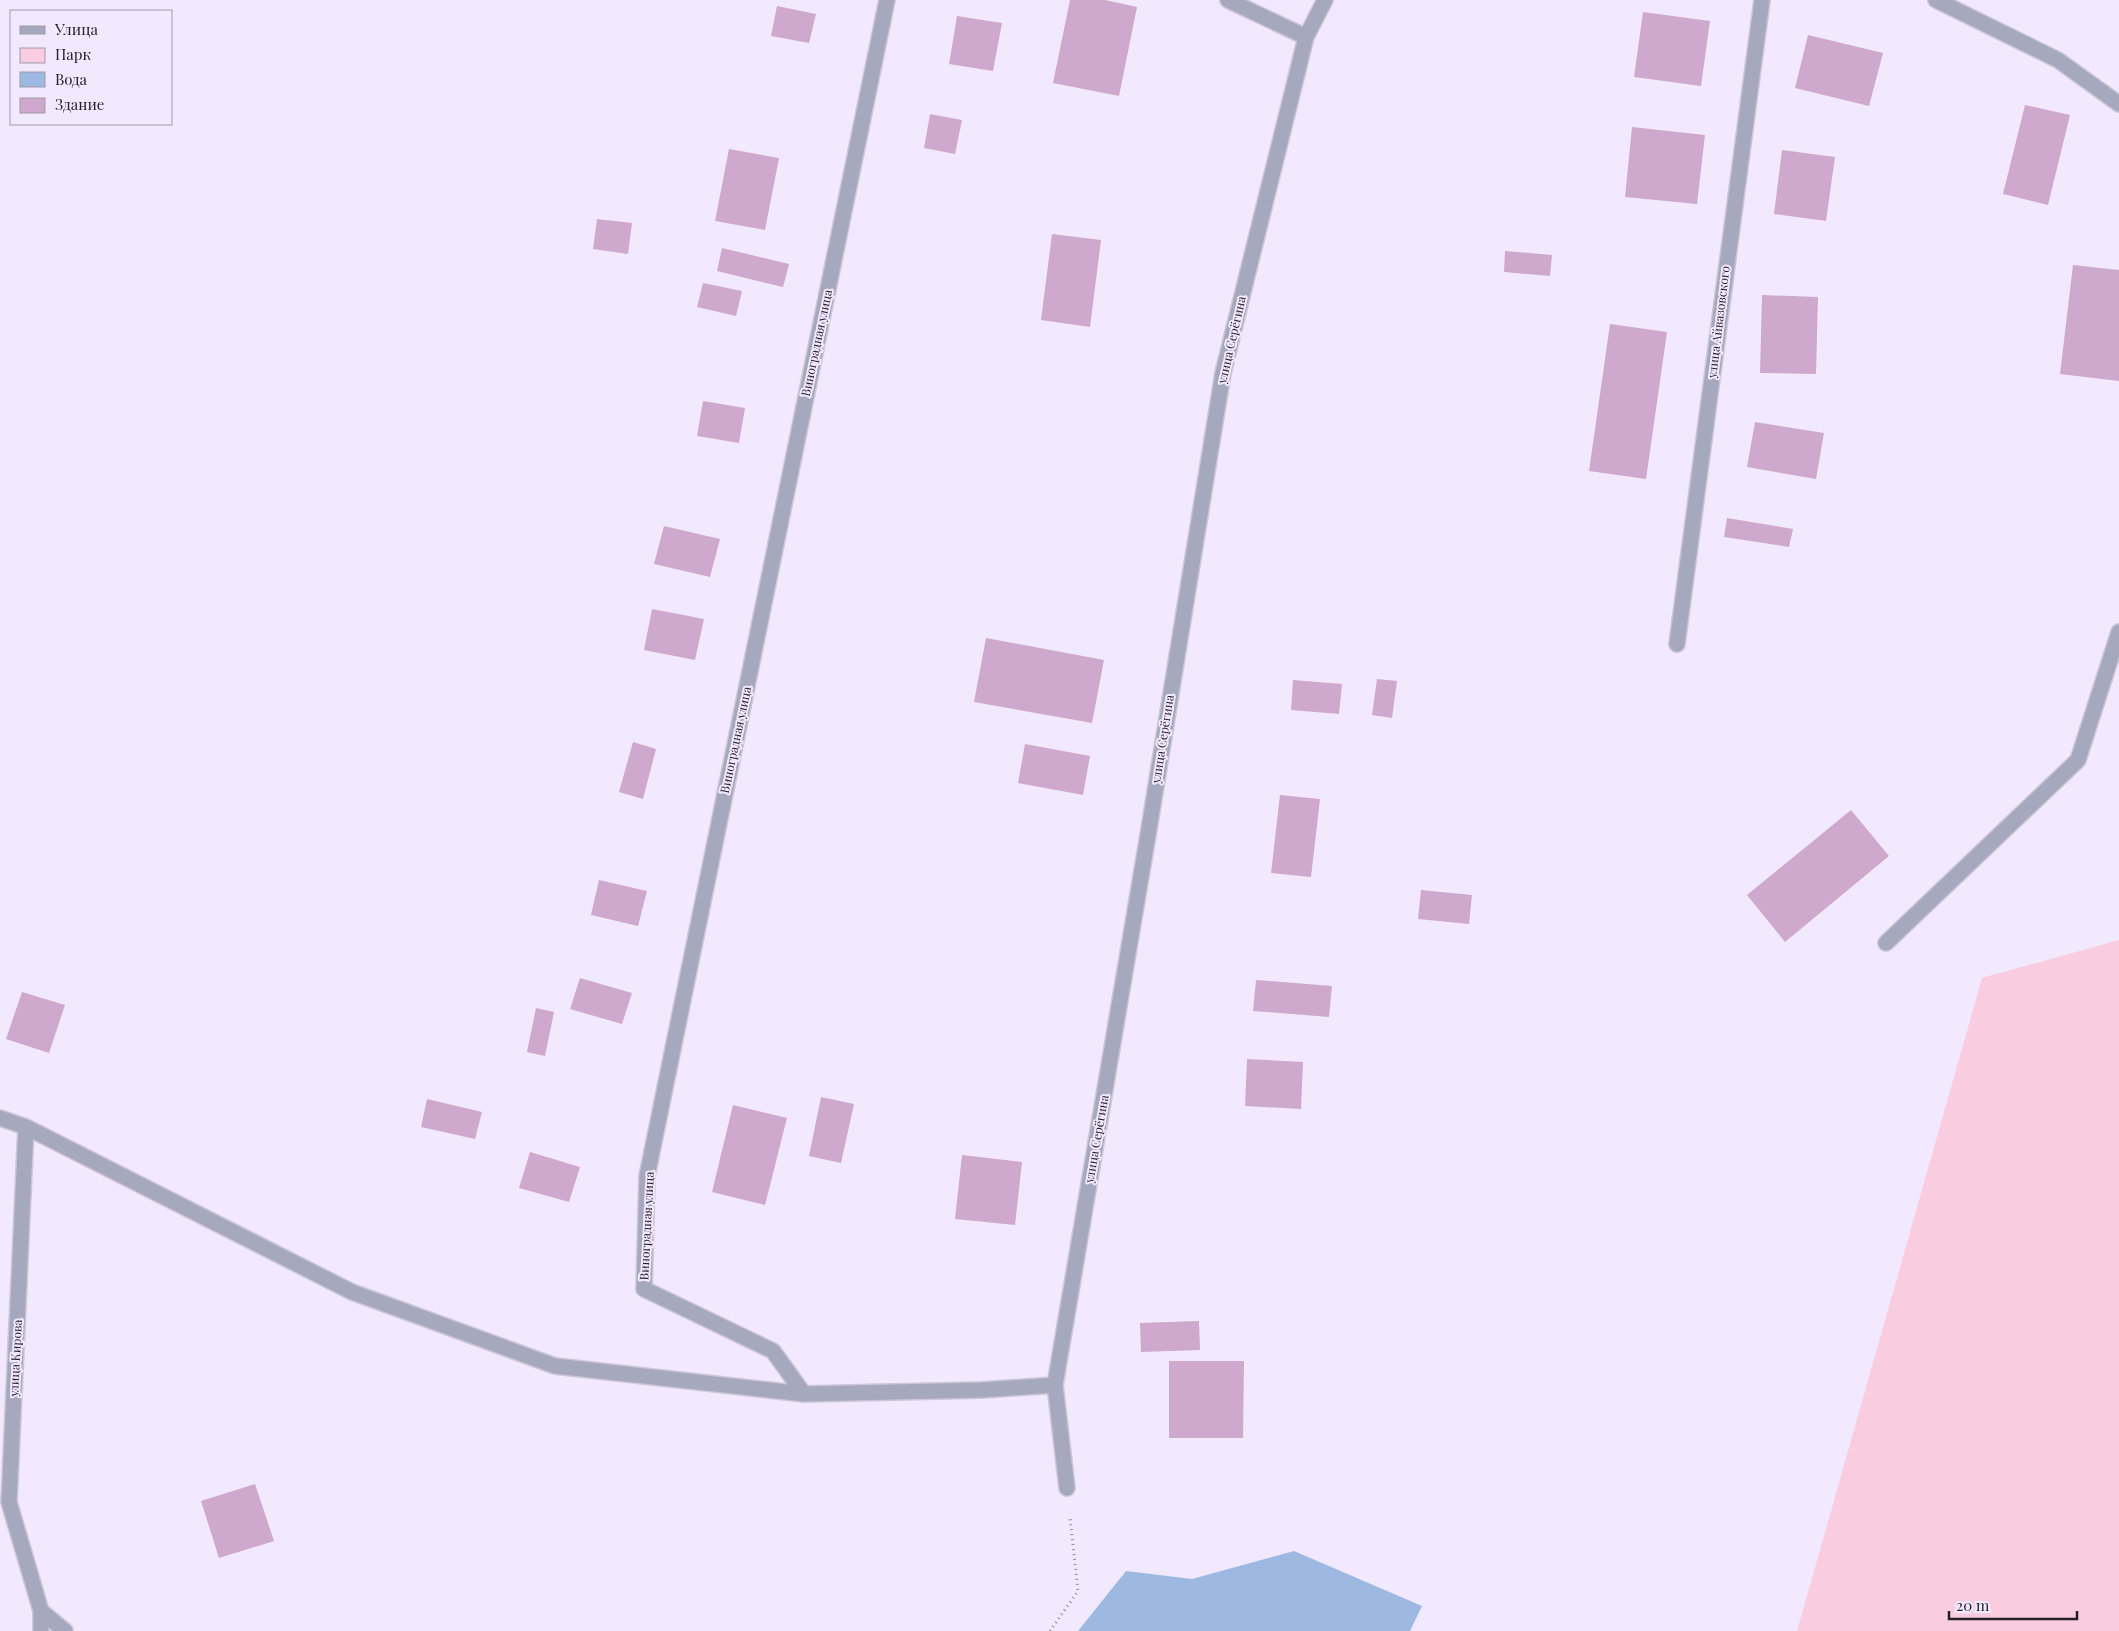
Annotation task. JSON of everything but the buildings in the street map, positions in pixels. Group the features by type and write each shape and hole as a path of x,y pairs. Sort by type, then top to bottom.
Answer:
{"street":[{"name":"Виноградная улица","path":"804,1394 773,1351 644,1288 647,1176 887,0"},
{"path":"1228,0 1306,37"},
{"name":"улица Серёгина","path":"1067,1488 1055,1385 1151,819 1223,372 1306,37 1325,0"},
{"name":"улица Айвазовского","path":"1677,644 1762,0"},
{"path":"1936,0 2058,60 2119,104"},
{"path":"1886,943 2078,760 2119,632"},
{"path":"0,1118 26,1127 352,1292 554,1366 804,1394 982,1390 1055,1385"},
{"name":"улица Кирова","path":"26,1127 9,1502 41,1611 41,1631"},
{"path":"41,1611 65,1631"}],"path":[{"path":"1050,1631 1078,1591 1067,1488"}],"green space":[{"path":"2119,940 2119,1631 1797,1631 1982,978"}],"water":[{"path":"1294,1551 1422,1606 1410,1631 1078,1631 1126,1571 1192,1579"}]}
